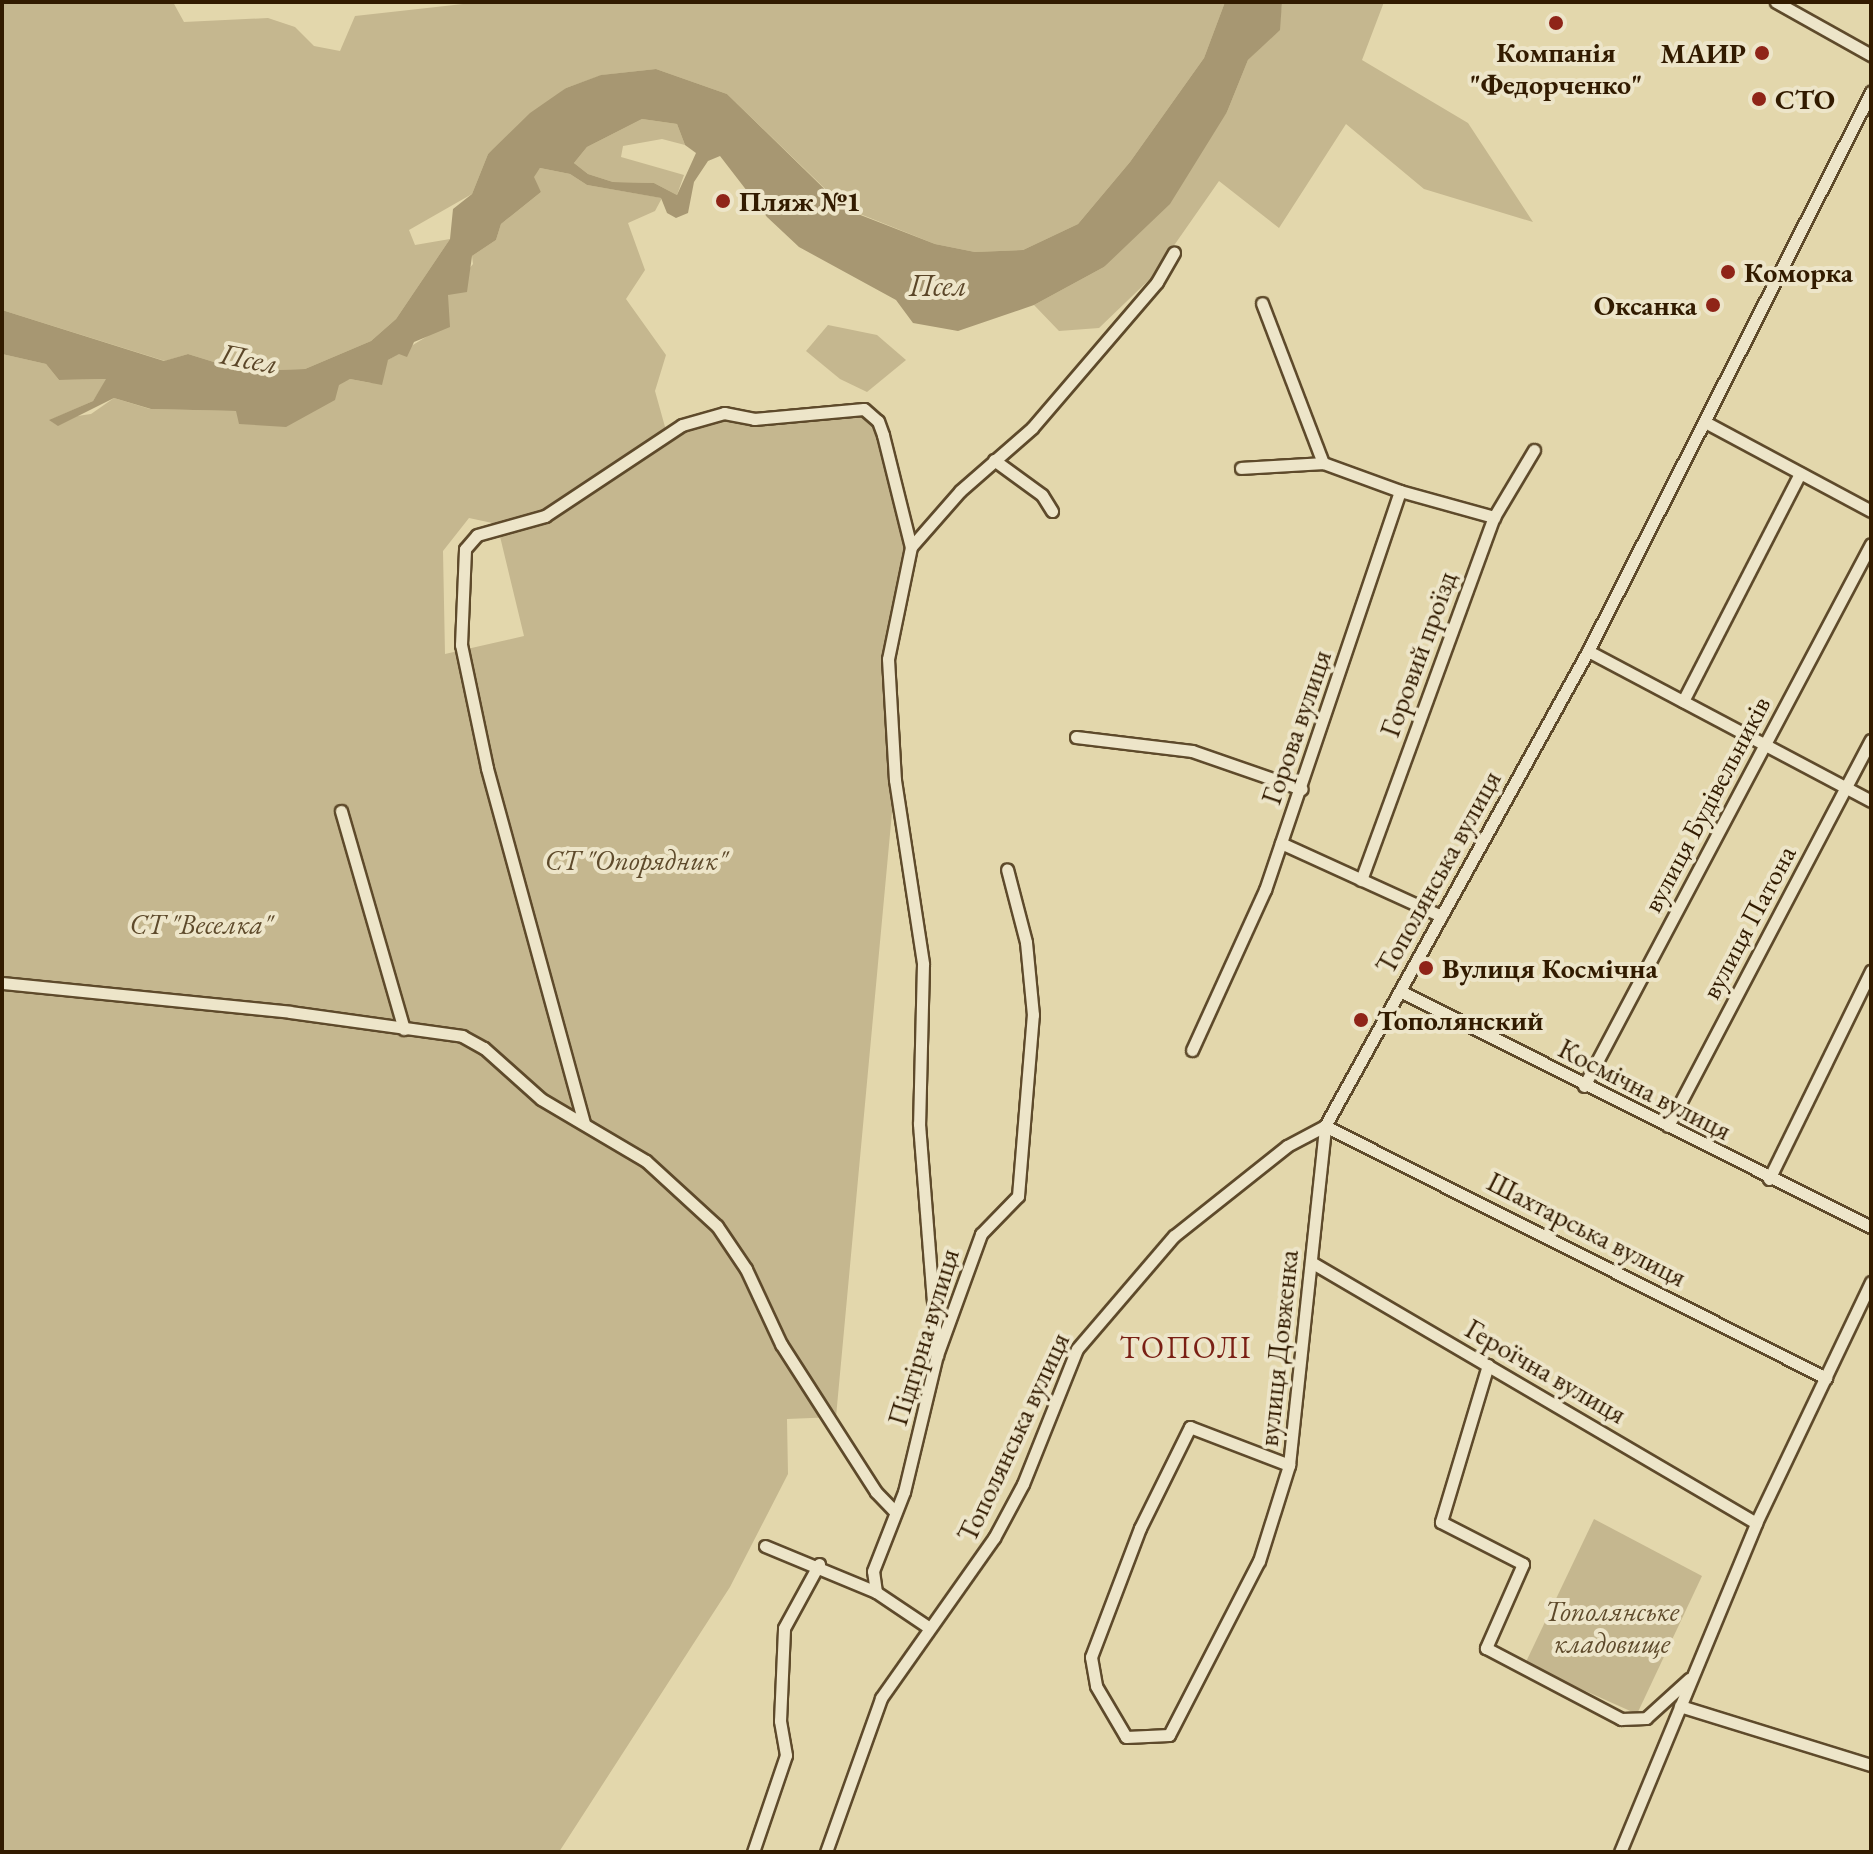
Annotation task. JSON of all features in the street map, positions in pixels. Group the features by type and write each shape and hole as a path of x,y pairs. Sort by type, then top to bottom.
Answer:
{"street":[{"path":"1776,2 1871,55"},
{"name":"Тополянська вулиця","path":"826,1852 881,1698 928,1627 968,1581 994,1538 1023,1484 1064,1374 1104,1312 1134,1276 1216,1198 1287,1146 1325,1126 1588,651 1871,92"},
{"path":"911,547 994,460 1032,428 1157,282 1174,252"},
{"path":"1262,303 1323,463"},
{"path":"584,1123 487,768 461,645 462,561 468,542 545,516 682,425 724,413 754,419 854,407 878,421 911,547 888,659 895,780 923,964 919,1124 937,1355"},
{"path":"1705,422 1871,511"},
{"name":"Горовий проїзд","path":"1361,880 1494,517 1534,450"},
{"path":"994,460 1042,495 1052,511"},
{"path":"1241,468 1323,463 1400,491 1494,517"},
{"path":"1683,701 1800,473"},
{"name":"Горова вулиця","path":"1192,1050 1265,890 1302,789 1400,491"},
{"name":"вулиця Будівельників","path":"1584,1086 1871,544"},
{"path":"1588,651 1871,801"},
{"path":"1076,737 1192,751 1302,789"},
{"name":"вулиця Патона","path":"1668,1126 1871,740"},
{"path":"341,811 404,1029"},
{"path":"1281,843 1441,916"},
{"name":"Підгірна вулиця","path":"876,1592 873,1571 895,1512 937,1355 981,1234 1018,1196 1033,1015 1026,942 1007,869"},
{"path":"1769,1179 1871,971"},
{"path":"2,983 462,1036 541,1099 646,1161 717,1226 746,1269 781,1344 876,1492 895,1512"},
{"name":"Космічна вулиця","path":"1400,991 1769,1179 1871,1227"},
{"name":"вулиця Довженка","path":"1289,1465 1190,1427 1140,1528 1091,1657 1096,1686 1126,1737 1169,1735 1259,1561 1289,1465 1325,1126"},
{"name":"Шахтарська вулиця","path":"1325,1126 1826,1378"},
{"name":"Героїчна вулиця","path":"1311,1262 1756,1523"},
{"path":"1620,1852 1756,1523 1871,1282"},
{"path":"1488,1365 1441,1522 1523,1564 1486,1648 1621,1719 1646,1718 1692,1677"},
{"path":"765,1546 819,1564 876,1592 928,1627"},
{"path":"753,1852 786,1755 780,1721 784,1628 819,1564"},
{"path":"1680,1706 1871,1765"}],"green space":[{"path":"2,2 173,2 184,22 268,18 295,27 314,46 340,51 355,16 481,2 1225,2 1204,58 1130,162 1078,224 1023,250 975,252 935,244 845,208 727,94 656,69 602,75 566,88 488,154 472,194 409,230 415,245 450,239 396,319 371,341 305,369 243,371 188,354 165,361 2,310"},
{"path":"1282,2 1384,2 1362,60 1468,123 1533,222 1424,189 1346,124 1279,228 1219,181 1152,277 1099,328 1059,331 1034,305 1104,267 1227,112 1248,60 1279,30"},
{"path":"642,119 677,124 685,145 662,139 623,146 621,157 684,175 677,195 654,183 613,182 588,174 574,163 587,147"},
{"path":"540,168 570,174 587,185 662,198 655,211 628,223 645,270 626,299 666,355 655,391 667,434 724,413 740,418 872,414 909,530 888,659 895,780 836,1417 787,1419 788,1474 730,1587 559,1852 2,1852 2,354 46,364 59,380 107,379 93,401 50,420 91,414 114,398 150,409 237,411 350,379 371,383 388,360 431,334 448,295 473,264 472,256 496,240 501,224 541,192 533,177","holes":["469,518 497,524 524,636 445,654 443,551"]},
{"path":"828,325 877,335 906,360 867,392 840,379 806,351"},
{"name":"Тополянське кладовище","path":"1594,1519 1702,1576 1637,1714 1525,1664"}],"water":[{"name":"Псел","path":"1225,2 1282,2 1280,30 1248,60 1227,112 1170,204 1104,267 1034,305 958,331 913,323 896,300 799,247 767,217 720,156 708,161 694,182 688,213 676,218 667,213 661,198 587,185 570,174 540,168 534,177 541,192 501,224 496,240 472,256 467,292 448,295 450,327 414,342 407,357 399,354 388,360 382,385 350,379 339,385 335,400 286,427 239,424 236,411 151,409 114,398 58,426 49,420 93,401 106,379 59,380 46,364 2,354 2,310 164,361 188,354 243,371 305,369 371,341 396,319 450,239 453,209 472,194 488,154 530,113 566,88 601,75 656,69 727,94 845,209 935,244 975,252 1023,250 1078,224 1130,162 1204,58","holes":["642,119 677,124 685,145 696,153 677,195 654,183 613,182 588,174 574,163 587,147"]}],"place":[{"name":"Компанія \"Федорченко\"","path":"1556,23"},
{"name":"МАИР","path":"1762,53"},
{"name":"СТО","path":"1759,99"},
{"name":"Пляж №1","path":"723,201"},
{"name":"Коморка","path":"1728,272"},
{"name":"Оксанка","path":"1713,305"},
{"name":"Вулиця Космічна","path":"1426,968"},
{"name":"Тополянский","path":"1361,1020"}],"district":[{"name":"ТОПОЛІ","path":"1186,1348"}],"park label":[{"name":"СТ \"Опорядник\"","path":"636,860"},
{"name":"СТ \"Веселка\"","path":"201,924"}]}
